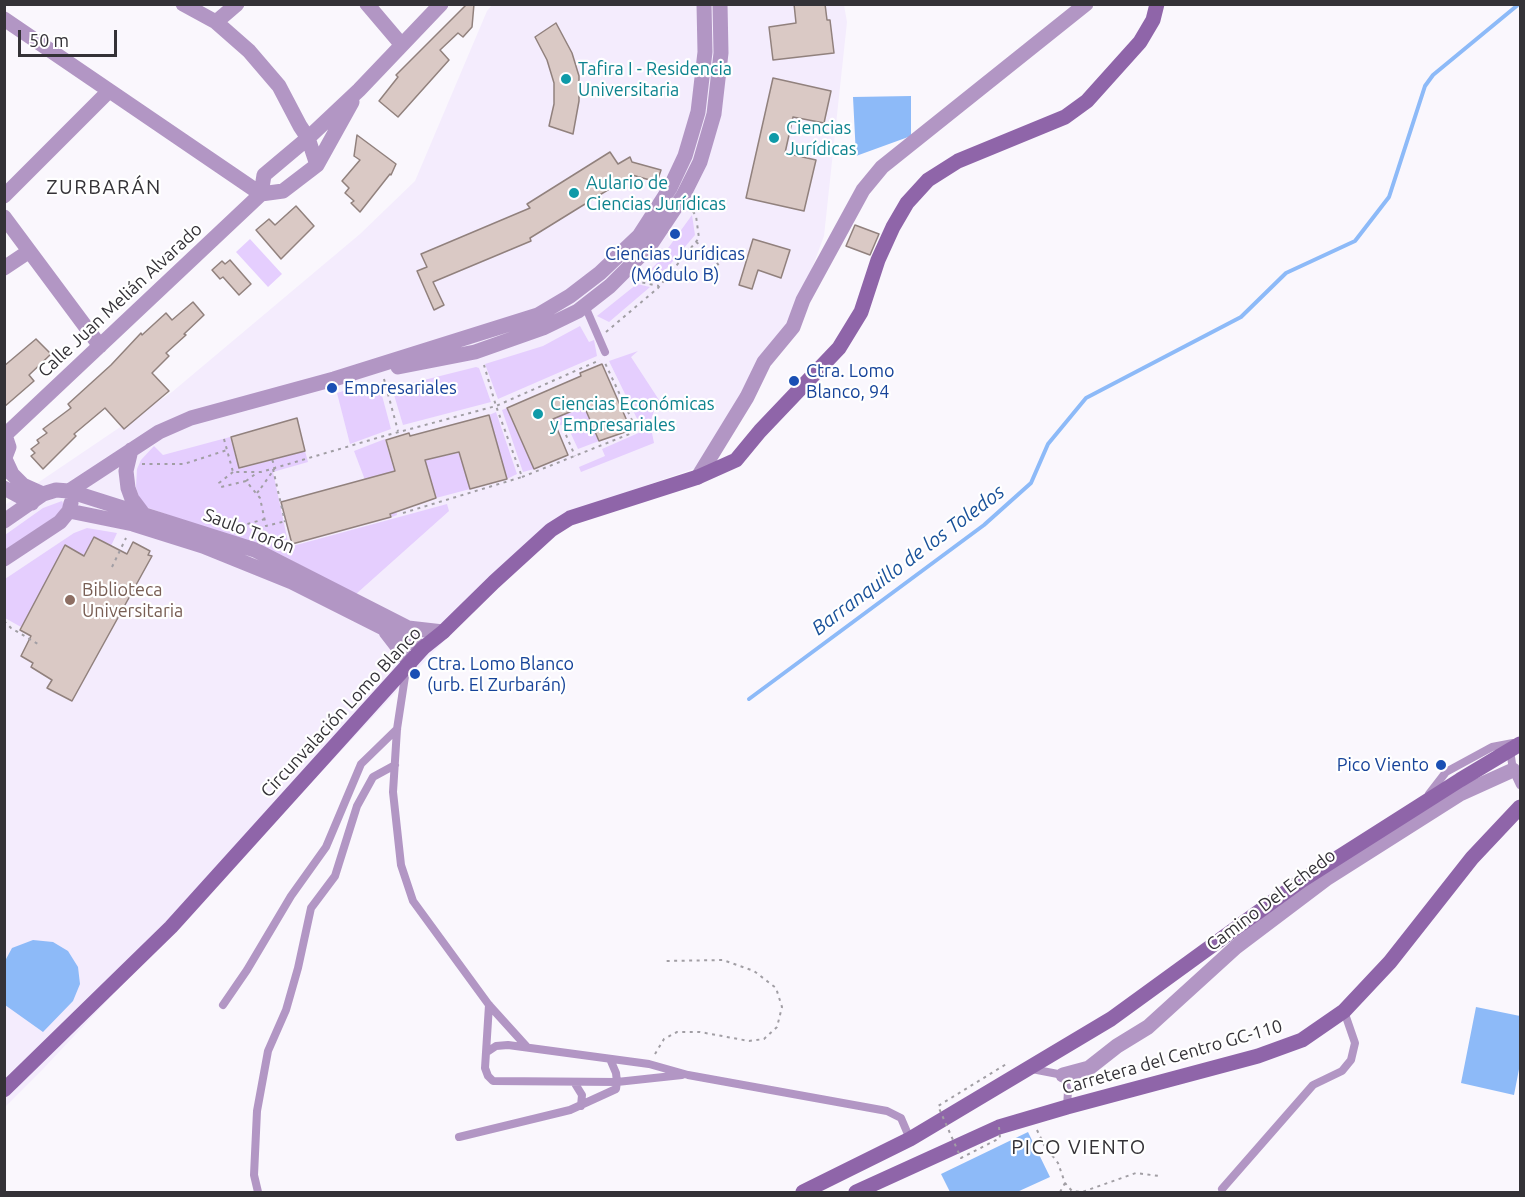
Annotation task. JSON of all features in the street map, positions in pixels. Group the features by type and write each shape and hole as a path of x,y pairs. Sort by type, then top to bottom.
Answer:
{"main road":[{"name":"Circunvalación Lomo Blanco","path":"4,1090 171,927 423,648 551,530 570,518 698,477 736,460 839,348 861,312 893,227 907,203 928,180 958,161 1065,117 1087,101 1140,42 1153,20 1157,4"},
{"name":"Carretera del Centro GC-110","path":"803,1192 910,1138 1111,1019 1301,881 1517,745"},
{"name":"Carretera del Centro GC-110","path":"856,1192 999,1127 1258,1056 1302,1040 1344,1011 1390,962 1472,858 1521,807"}],"street":[{"path":"183,4 216,22 249,51 279,86 308,138 317,165"},
{"path":"216,22 237,4"},
{"path":"367,4 401,44"},
{"name":"Calle Juan Melián Alvarado","path":"261,194 264,175 359,90 441,4"},
{"path":"4,521 38,498 56,490 69,491 159,432 191,418 334,379 538,315 570,297 639,236 670,188 685,156 698,112 705,52 704,4"},
{"path":"334,379 480,350 543,328 585,306 618,278 649,247 683,196 700,162 714,114 721,53 720,4"},
{"path":"698,477 747,397 764,362 793,327 803,300 863,190 882,167 1086,4"},
{"path":"4,19 261,194"},
{"name":"Calle Juan Melián Alvarado","path":"4,435 261,194 282,191 317,165 359,90"},
{"path":"4,196 110,91"},
{"path":"4,218 100,346"},
{"path":"4,268 28,252"},
{"path":"4,435 9,447 5,459 12,474 38,498"},
{"path":"131,450 126,471 138,520"},
{"path":"4,488 38,498"},
{"path":"4,559 60,522 69,511 72,501 69,491"},
{"name":"Saulo Torón","path":"69,491 292,582 423,648"},
{"name":"Saulo Torón","path":"69,511 138,520 255,550 408,628 443,632"},
{"path":"382,628 408,666"},
{"name":"Camino Del Echedo","path":"1063,1075 1089,1068 1117,1046 1148,1027 1236,947 1326,879 1460,794 1513,770"}],"lane":[{"path":"585,306 603,349"},
{"path":"408,666 397,729 393,792 401,865 413,901 489,1005 528,1048"},
{"path":"224,1005 291,896 326,847 361,764 397,729"},
{"path":"1517,745 1513,770 1521,785"},
{"path":"258,1192 254,1175 257,1111 268,1050 286,1010 311,908 335,876 357,806 373,777 395,765"},
{"path":"489,1005 485,1068 493,1081 617,1082 687,1075"},
{"path":"1222,1189 1313,1085 1342,1071 1351,1060 1355,1043 1344,1011"},
{"path":"487,1052 501,1045 649,1064 687,1075 887,1111 902,1118 910,1138"},
{"path":"459,1137 581,1106 616,1089 617,1082 610,1059"},
{"path":"1028,1068 1063,1075 1068,1091 1066,1107"},
{"path":"574,1082 582,1095 581,1106"}],"path":[{"path":"603,349 603,339 608,329 659,286 699,238 695,214"},
{"path":"696,242 711,253 719,266"},
{"path":"618,278 659,286"},
{"path":"480,350 496,406 522,477"},
{"path":"258,472 246,481 221,487 219,483 233,472 258,472 274,468 496,406 603,359 637,430 522,477 403,513"},
{"path":"381,370 399,432"},
{"path":"563,428 574,456"},
{"path":"224,439 233,472"},
{"path":"139,464 184,464 227,450"},
{"path":"246,481 257,493 266,526 285,522 272,459"},
{"path":"257,493 274,468"},
{"path":"228,529 264,519"},
{"path":"112,567 138,520"},
{"path":"4,621 11,628 38,644"},
{"path":"649,1064 664,1039 677,1032 700,1032 749,1041 764,1039 777,1027 782,1007 776,988 754,971 723,960 664,961"},
{"path":"999,1127 1000,1138 961,1158 938,1106 1008,1063"},
{"path":"1030,1117 1044,1145 1058,1163 1065,1183 1072,1191 1082,1191 1136,1173 1159,1176"},
{"path":"1060,1192 1065,1183"}],"shaded area":[{"path":"492,5 844,5 847,22 824,236 791,325 710,463 562,515 5,1107 5,505 172,392 360,234 415,181 487,11"},
{"path":"692,215 695,235 655,282 642,279 658,262"},
{"path":"250,239 282,274 268,287 236,252"},
{"path":"637,284 650,287 609,322 597,316"},
{"path":"580,326 589,342 594,340 597,356 498,399 485,364 543,346"},
{"path":"638,351 631,357 661,403 654,411 650,423 654,443 581,472 579,467 605,456 602,449 643,431 609,361"},
{"path":"479,368 491,402 403,425 392,388"},
{"path":"380,388 391,429 350,444 337,393 350,389"},
{"path":"584,406 599,441 578,449 566,423 556,427 553,419"},
{"path":"507,408 534,469 523,472 502,410"},
{"path":"496,412 517,474 507,479 489,415"},
{"path":"230,437 239,469 305,451 308,462 273,472 289,547 447,504 449,511 356,594 281,555 146,507 136,487 137,469 141,460 154,446 163,455"},
{"path":"385,439 403,502 395,505 397,515 392,517 379,475 365,480 354,451"},
{"path":"459,453 470,489 436,498 425,460"},
{"path":"62,501 64,505 56,516 5,550 5,535 43,508"},
{"path":"87,528 117,533 111,546 94,537 84,556 65,546 21,627 5,618 5,579 74,533"}],"water":[{"path":"911,96 911,136 856,156 853,97"},
{"path":"33,940 53,942 68,951 78,967 80,984 73,1001 43,1032 5,1005 5,961 12,948"},
{"path":"1476,1007 1520,1016 1520,1064 1514,1095 1461,1083"},
{"path":"1028,1132 1050,1177 1017,1192 950,1192 941,1174"}],"building":[{"path":"467,4 474,4 472,27 463,37 458,33 440,50 449,60 398,117 379,101 398,77 396,75"},
{"path":"794,4 825,4 827,20 830,20 834,53 773,60 769,27 796,23"},
{"name":"Tafira I - Residencia Universitaria","path":"556,23 572,53 579,76 579,101 573,134 549,126 554,104 554,83 547,60 535,37"},
{"name":"Ciencias Jurídicas","path":"773,78 831,91 824,123 793,117 785,153 816,160 804,211 746,198"},
{"path":"357,135 396,164 391,175 360,212 351,203 354,201 345,193 349,188 342,181 360,160 354,156"},
{"path":"610,152 618,164 630,157 632,162 661,170 657,182 632,175 530,238 531,241 433,282 444,305 434,310 417,271 427,267 421,254 530,208 527,204"},
{"path":"296,206 314,226 281,259 256,230 269,219 275,225"},
{"path":"855,225 879,234 870,255 846,246"},
{"path":"753,239 790,250 781,278 758,270 752,289 739,285"},
{"path":"230,260 251,284 239,295 223,277 220,279 212,270 222,261 225,264"},
{"path":"193,302 204,315 166,353 169,356 152,373 169,391 124,429 105,408 74,434 76,436 43,469 31,456 35,453 31,449 39,443 37,440 47,433 43,429 71,408 68,404 111,365 141,333 142,335 166,313 172,320"},
{"path":"36,339 51,354 29,375 34,381 4,407 4,366"},
{"name":"Ciencias Económicas y Empresariales","path":"602,364 631,430 599,441 584,406 553,419 568,455 534,469 507,408 581,376 580,373"},
{"path":"489,415 507,479 470,489 459,452 425,460 436,498 390,514 391,517 292,544 281,502 395,471 386,440"},
{"path":"297,418 305,451 239,468 231,437"},
{"path":"94,537 127,554 133,542 150,551 148,555 152,556 72,701 47,688 52,680 31,667 33,663 21,656 31,636 20,630 65,545 84,556"}],"waterway":[{"name":"Barranquillo de los Toledos","path":"749,699 984,525 1031,483 1048,444 1086,398 1241,317 1286,273 1355,241 1389,197 1425,86 1433,75 1519,4"}],"place":[{"name":"Tafira I - Residencia Universitaria","path":"566,79"},
{"name":"Ciencias Jurídicas","path":"774,138"},
{"name":"Aulario de Ciencias Jurídicas","path":"574,193"},
{"name":"Ciencias Jurídicas (Módulo B)","path":"675,234"},
{"name":"Ctra. Lomo Blanco, 94","path":"794,381"},
{"name":"Empresariales","path":"332,388"},
{"name":"Ciencias Económicas y Empresariales","path":"538,414"},
{"name":"Biblioteca Universitaria","path":"70,600"},
{"name":"Ctra. Lomo Blanco (urb. El Zurbarán)","path":"415,674"},
{"name":"Pico Viento","path":"1441,765"}],"district":[{"name":"ZURBARÁN","path":"104,187"},
{"name":"PICO VIENTO","path":"1079,1147"}]}
